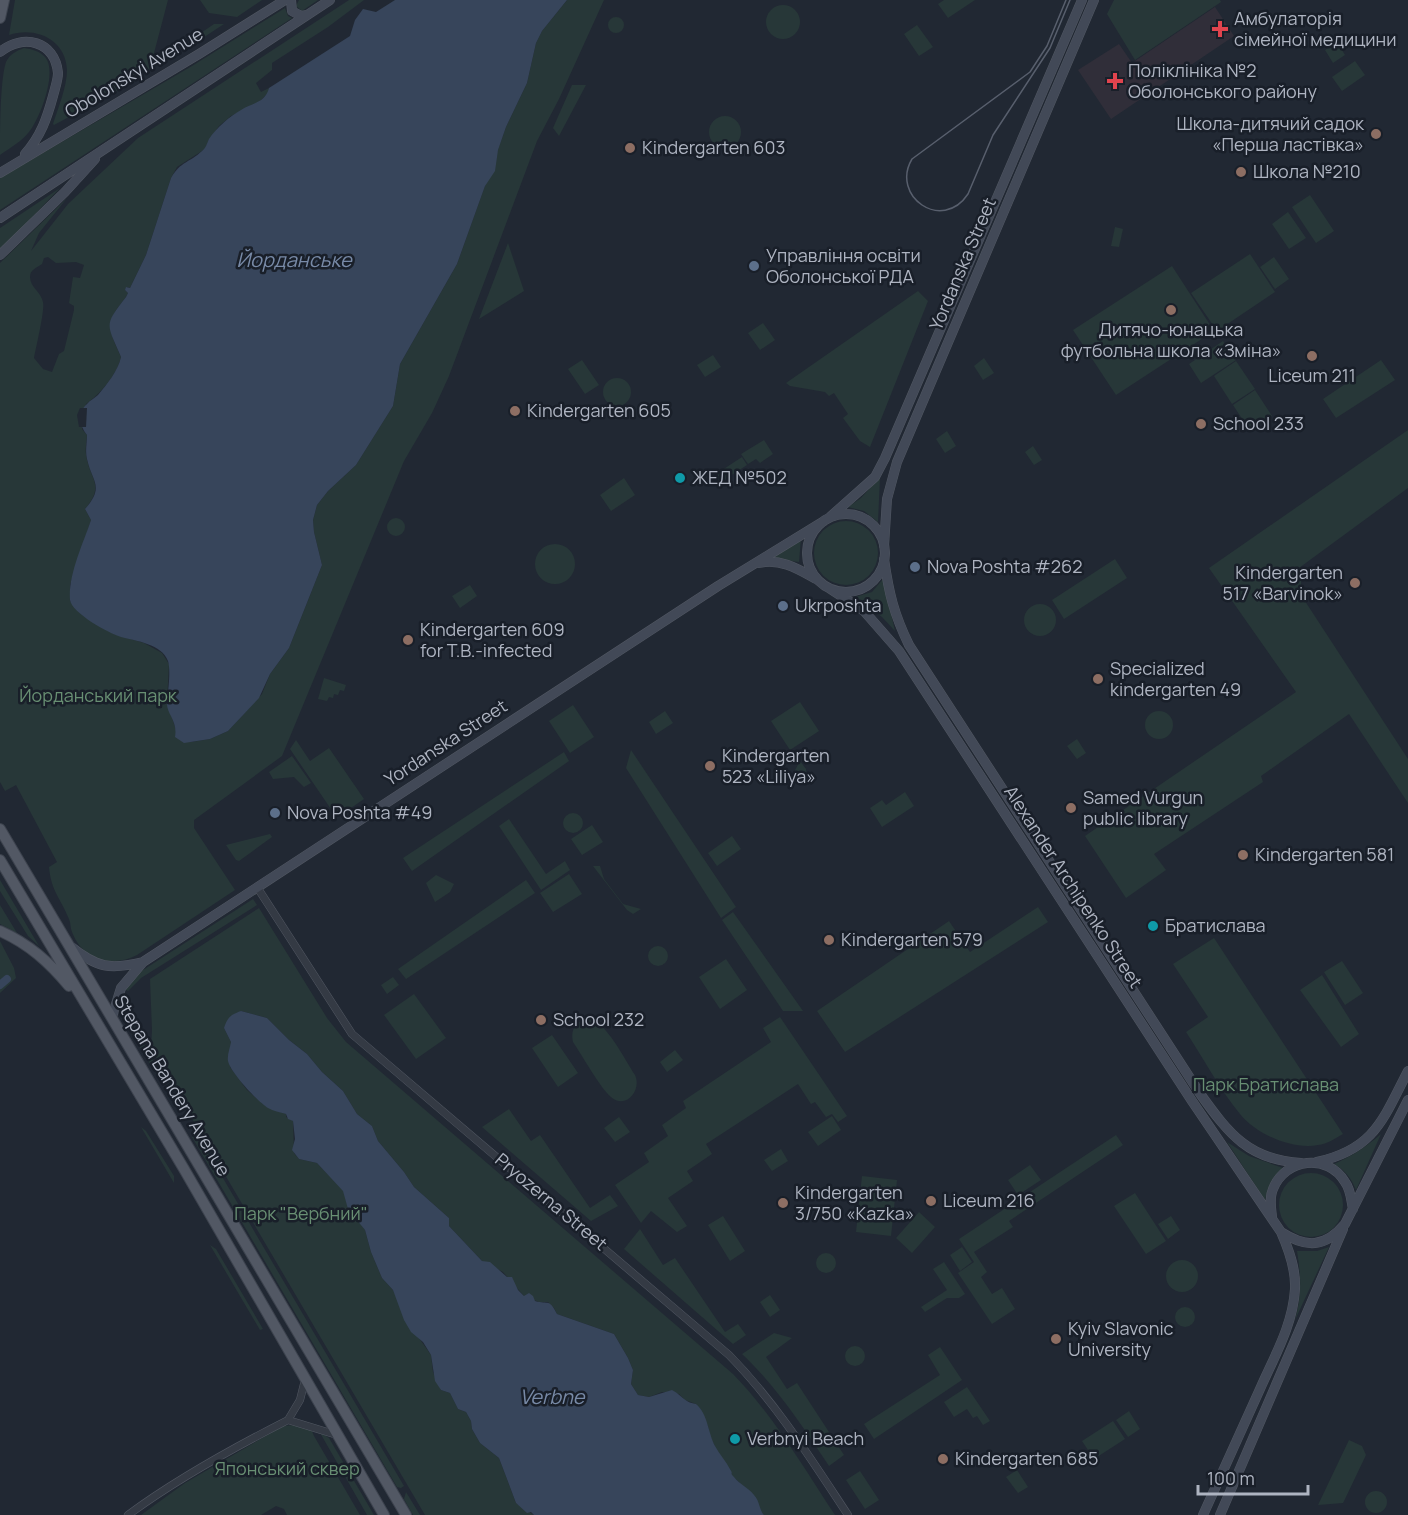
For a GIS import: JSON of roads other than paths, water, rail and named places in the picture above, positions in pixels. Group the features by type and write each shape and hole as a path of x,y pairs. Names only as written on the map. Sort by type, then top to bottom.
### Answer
{"main road":[{"path":"0,18 4,0"},
{"name":"Obolonskyi Avenue","path":"0,173 285,0"},
{"path":"291,0 292,11 301,16 307,15"},
{"path":"0,218 330,0"},
{"name":"Yordanska Street","path":"257,887 751,565 827,519 875,477 1082,0"},
{"name":"Yordanska Street","path":"884,546 887,499 897,462 1094,0"},
{"path":"0,52 21,41 35,41 48,48 56,61 58,75 46,123 38,139 17,163"},
{"path":"0,255 65,192 108,146"},
{"path":"751,565 767,561 785,564 829,588 847,592 864,588 878,576 884,560 884,546 878,531 867,520 845,514 827,519 811,536 807,549 808,563 818,580"},
{"name":"Alexander Archipenko Street","path":"884,560 890,599 909,645 1201,1095 1224,1126 1251,1150 1280,1162 1301,1163"},
{"name":"Alexander Archipenko Street","path":"829,588 864,611 899,651 1180,1082 1273,1220"},
{"name":"Stepana Bandery Avenue","path":"0,829 406,1515"},
{"name":"Stepana Bandery Avenue","path":"0,860 384,1515"},
{"path":"112,1017 119,991 142,962 257,887"},
{"path":"0,931 24,942 42,956 64,980 104,1035"},
{"path":"69,945 101,966 126,966 142,962"},
{"path":"1203,1515 1281,1343 1292,1311 1295,1289 1294,1269 1281,1232 1273,1220 1270,1203 1272,1191 1278,1179 1287,1170 1301,1163 1314,1162 1347,1152 1373,1134 1382,1122 1408,1071"},
{"path":"1220,1515 1345,1224 1408,1100"},
{"path":"1314,1162 1327,1165 1338,1172 1346,1182 1351,1194 1353,1209"},
{"path":"1281,1232 1303,1243 1315,1243 1327,1241 1345,1224"}],"street":[{"name":"Pryozerna Street","path":"257,887 352,1034 729,1355 775,1407 848,1515"},
{"path":"128,1515 157,1494 207,1464 288,1420 300,1400 306,1380"},
{"path":"288,1420 337,1435"}],"water":[{"name":"Йорданське","path":"395,0 567,0 542,31 536,43 527,83 506,127 498,150 495,171 485,186 457,264 400,364 393,406 356,465 328,491 317,505 313,520 314,532 322,565 289,648 270,674 259,698 228,731 210,739 184,743 175,737 175,726 167,706 169,670 165,655 148,644 121,637 100,627 77,611 70,600 71,580 91,520 85,509 96,489 87,459 87,435 82,427 80,415 108,382 120,362 121,357 110,331 111,320 128,293 125,290 126,287 130,288 146,255 175,172 203,150 219,126 228,119 261,100 269,88 350,36 355,20 363,9 376,12"},
{"name":"Verbne","path":"241,1011 267,1018 343,1091 357,1114 372,1126 378,1141 414,1187 449,1218 449,1226 482,1261 490,1262 507,1277 512,1277 518,1290 524,1296 529,1293 535,1301 550,1304 557,1314 614,1334 633,1370 631,1384 638,1395 649,1397 672,1390 688,1402 696,1404 703,1413 715,1446 732,1474 756,1497 764,1515 534,1515 531,1512 527,1513 516,1503 499,1458 480,1443 466,1412 458,1409 450,1393 441,1390 435,1381 431,1355 404,1320 393,1290 382,1278 365,1230 348,1209 343,1191 317,1163 299,1159 292,1150 295,1139 293,1121 288,1119 286,1114 263,1105 230,1066 228,1056 231,1042 224,1028 230,1017"}],"waterway":[{"path":"0,985 7,979"}],"tram line":[{"path":"1066,0 1047,46 1030,72 912,159 907,173 908,186 913,197 922,205 933,210 945,210 957,205 968,194 993,135 1050,48 1070,0"}],"place":[{"name":"Амбулаторія сімейної медицини","path":"1220,29"},
{"name":"Поліклініка №2 Оболонського району","path":"1115,81"},
{"name":"Школа-дитячий садок «Перша ластівка»","path":"1376,134"},
{"name":"Kindergarten 603","path":"630,148"},
{"name":"Школа №210","path":"1241,172"},
{"name":"Управління освіти Оболонської РДА","path":"754,266"},
{"name":"Дитячо-юнацька футбольна школа «Зміна»","path":"1171,310"},
{"name":"Liceum 211","path":"1312,356"},
{"name":"Kindergarten 605","path":"515,411"},
{"name":"School 233","path":"1201,424"},
{"name":"ЖЕД №502","path":"680,478"},
{"name":"Nova Poshta #262","path":"915,567"},
{"name":"Kindergarten 517 «Barvinok»","path":"1355,583"},
{"name":"Ukrposhta","path":"783,606"},
{"name":"Kindergarten 609 for T.B.-infected","path":"408,640"},
{"name":"Specialized kindergarten 49","path":"1098,679"},
{"name":"Kindergarten 523 «Liliya»","path":"710,766"},
{"name":"Samed Vurgun public library","path":"1071,808"},
{"name":"Nova Poshta #49","path":"275,813"},
{"name":"Kindergarten 581","path":"1243,855"},
{"name":"Братислава","path":"1153,926"},
{"name":"Kindergarten 579","path":"829,940"},
{"name":"School 232","path":"541,1020"},
{"name":"Liceum 216","path":"931,1201"},
{"name":"Kindergarten 3/750 «Kazka»","path":"783,1203"},
{"name":"Kyiv Slavonic University","path":"1056,1339"},
{"name":"Verbnyi Beach","path":"735,1439"},
{"name":"Kindergarten 685","path":"943,1459"}],"park label":[{"name":"Йорданський парк","path":"98,696"},
{"name":"Парк Братислава","path":"1266,1085"},
{"name":"Парк \"Вербний\"","path":"301,1214"},
{"name":"Японський сквер","path":"287,1469"}]}
